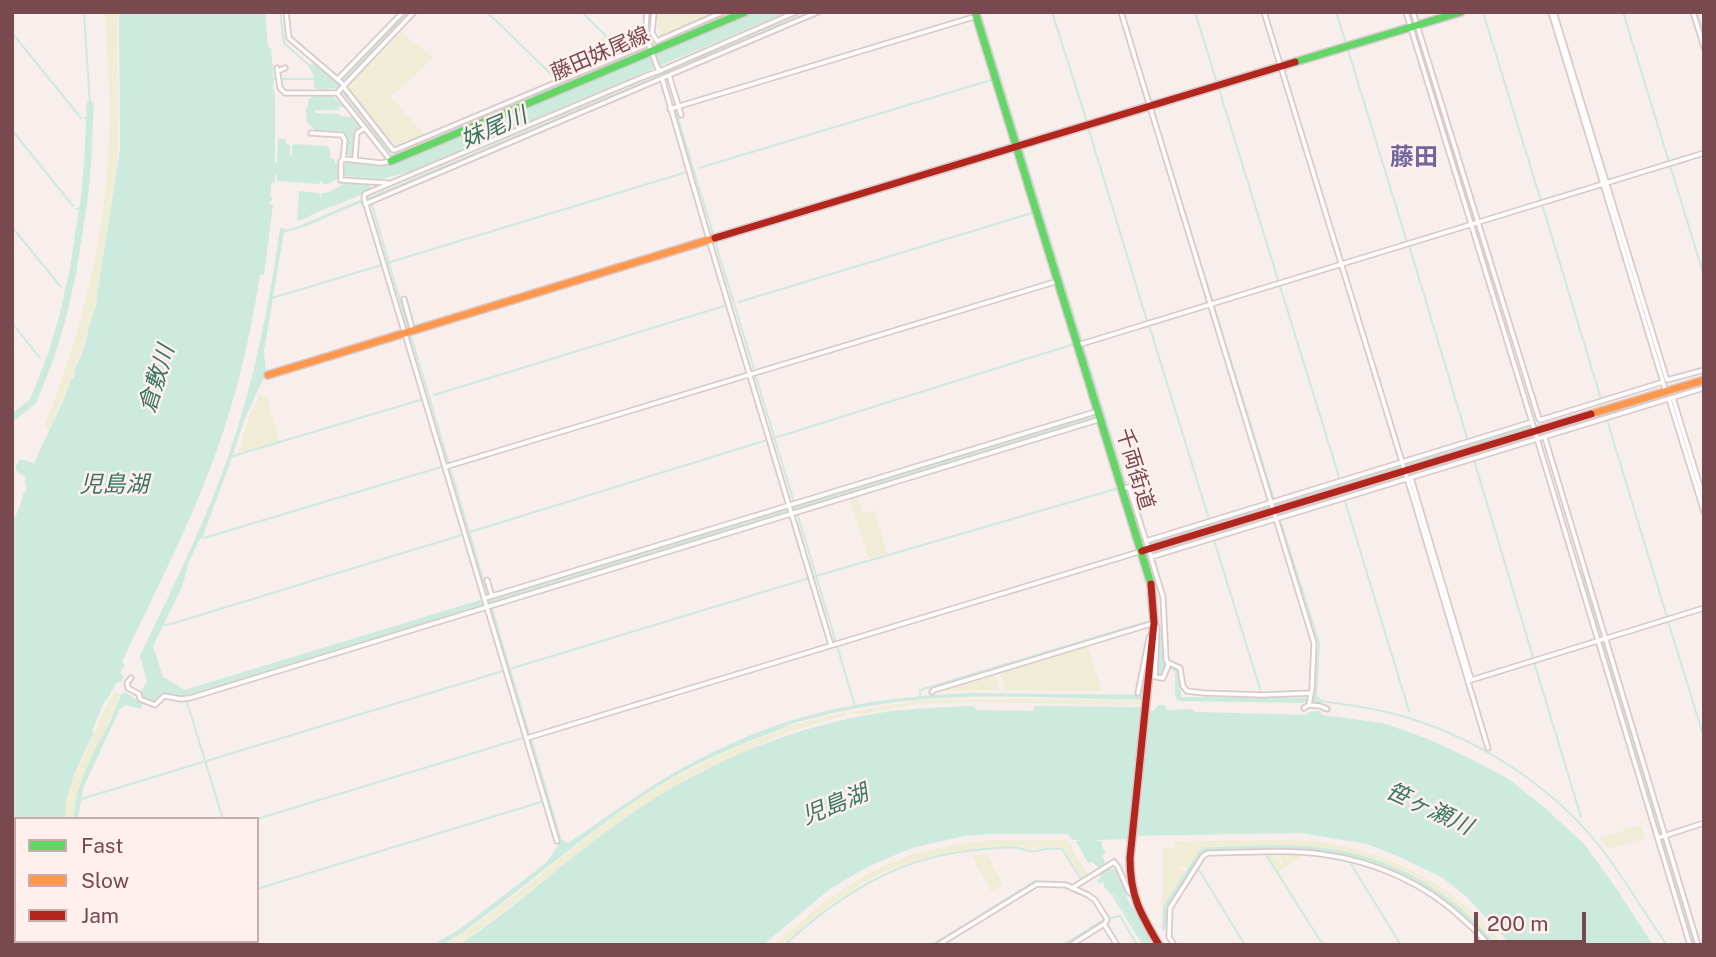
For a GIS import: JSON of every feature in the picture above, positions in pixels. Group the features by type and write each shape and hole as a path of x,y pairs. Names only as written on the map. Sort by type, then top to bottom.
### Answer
{"street":[{"path":"286,12 291,40 341,82 393,150 527,98 624,54 650,48"},
{"path":"337,93 341,82 403,12"},
{"path":"341,82 414,12"},
{"path":"647,12 652,33 657,41 723,12"},
{"path":"653,12 646,34 660,74 681,115"},
{"name":"藤田妹尾線","path":"391,160 527,98 745,12"},
{"path":"367,202 796,12"},
{"path":"488,597 465,534 448,467 424,399 408,330 365,194 660,74 669,75 818,12"},
{"path":"1121,12 1213,304 1314,643 1309,700"},
{"path":"1264,12 1439,577 1488,748"},
{"path":"1406,12 1414,27 1562,506 1661,836 1690,945"},
{"path":"1413,12 1414,27"},
{"path":"268,375 709,238 1461,12"},
{"path":"1553,12 1666,388 1704,499"},
{"path":"1693,12 1704,47"},
{"path":"676,107 976,14"},
{"name":"千両街道","path":"976,14 1020,146 1100,415 1148,553 1154,623 1129,874 1132,894 1159,945"},
{"path":"285,68 278,71 282,90 288,93 337,93 391,160 382,163 343,160"},
{"path":"669,75 709,238 833,644"},
{"path":"355,159 357,133 365,128"},
{"path":"312,132 342,135 345,140 340,168 341,180 390,183"},
{"path":"1081,344 1704,153"},
{"path":"448,467 1058,281"},
{"path":"404,299 408,330"},
{"path":"1146,541 1274,509 1537,430 1666,388 1704,370"},
{"path":"1537,430 1540,421 1704,380"},
{"path":"1666,388 1704,388"},
{"path":"528,737 833,644 1148,553 1274,509 1340,481 1405,470 1468,442 1537,430 1633,396"},
{"path":"488,597 792,504 1100,415"},
{"path":"131,678 127,687 147,703 155,705 164,695 186,699 792,513 1100,415"},
{"path":"1681,431 1704,512"},
{"path":"1126,488 1163,597 1168,666"},
{"path":"487,580 489,606 506,671 528,737 557,841"},
{"path":"1470,680 1704,608"},
{"path":"932,692 1154,623 1157,627 1155,677 1161,678 1168,666 1175,664 1180,668 1184,689 1190,692 1309,700 1327,709"},
{"path":"1139,693 1149,638 1153,634"},
{"path":"1661,836 1704,823"},
{"path":"1661,836 1698,945"},
{"path":"1174,945 1169,937 1171,904 1205,854 1303,852 1345,858 1405,879 1434,895 1452,909 1489,945"},
{"path":"1072,888 1114,862 1132,894"},
{"path":"938,945 1037,884 1066,885 1091,897 1107,918 1104,924 1071,945"},
{"path":"1104,924 1117,945"},
{"path":"1159,945 1169,937"},
{"path":"1476,945 1485,939"}],"shaded area":[{"path":"105,12 119,12 119,150 97,303 82,351 74,367 73,377 69,381 70,386 65,391 63,403 47,430 45,426 70,356 89,286 102,214 107,177 109,124"},
{"path":"655,12 716,13 662,39 657,25 653,26"},
{"path":"402,32 433,58 391,97 424,134 395,146 347,86"},
{"path":"603,36 620,54 558,80"},
{"path":"261,393 262,397 267,396 279,441 238,453 250,414"},
{"path":"857,495 863,514 874,510 887,553 868,558 849,498"},
{"path":"1087,646 1102,691 1006,690 1000,671"},
{"path":"994,673 1000,690 938,691 938,689"},
{"path":"114,691 121,694 79,787 73,817 65,817 71,783"},
{"path":"1045,699 1143,703 973,702 918,704 860,714 848,712 923,700"},
{"path":"846,712 846,715 788,732 697,773 669,789 629,815 470,937 457,945 443,945 508,901 611,819 653,791 717,757 787,726"},
{"path":"1641,825 1645,838 1608,849 1599,838"},
{"path":"989,840 1066,840 1089,876 1083,879 1063,848 1044,847 1039,850 1032,847 1029,850 1024,846 1002,847 935,855 905,864 863,883 832,904 782,945 774,945 829,898 871,872 913,854"},
{"path":"1298,840 1357,850 1411,870 1461,902 1503,945 1497,945 1456,905 1409,875 1356,855 1329,849 1263,845 1202,847 1187,868 1182,866 1180,869 1185,873 1162,909 1163,848 1174,848 1174,841"},
{"path":"987,854 1003,885 991,891 971,855"},
{"path":"1275,854 1281,864 1283,863 1277,854 1307,854 1279,872 1302,910 1267,855"}],"water":[{"name":"児島湖","path":"119,12 265,12 274,82 275,163 278,139 286,139 286,144 290,145 290,156 294,144 327,146 330,149 330,158 339,164 339,178 328,184 323,184 322,181 320,184 277,181 275,175 275,183 272,182 271,185 270,204 273,205 264,275 260,275 246,351 231,408 203,487 122,662 125,664 120,674 124,676 105,700 92,731 94,732 71,785 65,817 14,817 14,943 211,945 12,945 12,522 26,492 25,476 18,473 15,467 20,459 34,463 63,403 82,354 97,303 120,149"},
{"name":"妹尾川","path":"755,12 787,12 409,172 382,179 342,176 343,165 347,163 382,166 401,161"},
{"path":"315,64 340,84 327,89 314,88 313,73 309,68"},
{"path":"314,95 333,96 344,107 339,107 339,110 315,110 315,113 351,117 360,127 353,131 354,153 351,156 347,155 348,138 342,131 315,130 307,122 308,100"},
{"path":"345,183 370,184 370,190 297,220 299,191 319,193 321,198 322,193"},
{"path":"369,196 372,200 284,232 264,351 266,373 245,418 203,538 189,561 182,587 153,646 163,677 186,691 187,695 166,694 155,704 141,698 141,691 147,682 140,656 198,533 219,482 246,401 260,344 280,228 284,230 297,227"},
{"path":"1666,395 1666,398 1540,437 1539,434"},
{"path":"1163,619 1164,658 1167,665 1178,668 1182,697 1311,698 1315,694 1321,699 1320,704 1314,704 1311,700 1305,703 1178,701 1175,695 1175,671 1166,668 1162,677 1158,675"},
{"path":"125,692 143,704 141,709 125,705 120,709 83,788 78,817 74,817 75,803 85,771 121,694"},
{"path":"966,693 1152,695 1152,700 1013,697 920,699 875,705 787,725 709,759 665,782 612,817 460,934 442,945 432,945 460,929 547,862 560,842 564,840 567,843 628,801 716,750 789,721 846,706"},
{"name":"笹ヶ瀬川","path":"1158,705 1165,705 1167,710 1191,709 1195,712 1307,715 1308,712 1320,711 1322,715 1383,723 1428,739 1469,758 1507,778 1544,807 1585,845 1653,945 1511,945 1467,897 1443,878 1367,844 1300,833 1129,836 1128,839 1096,840 1102,841 1106,852 1102,856 1106,868 1116,869 1129,902 1155,945 1145,945 1113,892 1096,880 1100,879 1101,871 1093,862 1088,863 1076,841 1081,840 1073,840 1067,834 992,834 964,836 912,848 871,865 831,888 763,945 459,945 607,831 658,796 721,762 788,735 858,717 913,709 973,706 977,710 1033,711 1034,706 1141,707 1153,711"}],"waterway":[{"path":"84,12 90,105"},
{"path":"280,12 284,43 310,66"},
{"path":"334,84 408,12"},
{"path":"487,12 557,80"},
{"path":"582,12 623,53"},
{"path":"651,12 650,34 655,43"},
{"path":"342,91 387,149 395,153 731,12"},
{"path":"372,197 809,12"},
{"path":"980,12 1145,546"},
{"path":"1052,12 1087,122"},
{"path":"1123,12 1274,500"},
{"path":"1195,12 1217,83"},
{"path":"1336,12 1346,43"},
{"path":"1410,12 1496,293"},
{"path":"1483,12 1541,201"},
{"path":"1623,12 1704,276"},
{"path":"1697,12 1704,33"},
{"path":"675,105 972,15"},
{"path":"12,33 81,118"},
{"path":"1348,50 1407,242"},
{"path":"667,78 675,103"},
{"path":"274,79 314,79"},
{"path":"699,168 991,80"},
{"path":"1219,89 1340,480"},
{"path":"12,418 33,401 63,316 85,193 90,105"},
{"path":"675,109 714,237"},
{"path":"84,118 89,118"},
{"path":"1088,127 1147,321"},
{"path":"12,130 73,206"},
{"path":"387,263 687,172"},
{"path":"371,202 408,328"},
{"path":"1542,204 1601,399"},
{"path":"76,209 82,209"},
{"path":"739,302 1032,213"},
{"path":"12,227 61,287"},
{"path":"715,242 754,369"},
{"path":"1409,245 1468,441"},
{"path":"272,298 382,265"},
{"path":"1343,265 1404,460"},
{"path":"759,369 1054,280"},
{"path":"65,290 69,291"},
{"path":"434,395 724,306"},
{"path":"267,372 439,319"},
{"path":"12,323 40,358"},
{"path":"1149,325 1209,519"},
{"path":"1650,329 1666,384"},
{"path":"410,333 529,734"},
{"path":"771,439 1074,344"},
{"path":"45,360 49,362"},
{"path":"447,465 756,370"},
{"path":"755,374 796,509"},
{"path":"233,456 430,397"},
{"path":"1671,401 1702,501"},
{"path":"180,693 1096,416"},
{"path":"1607,420 1667,617"},
{"path":"1149,543 1532,426"},
{"path":"1148,555 1538,435"},
{"path":"470,532 767,440"},
{"path":"1474,460 1533,657"},
{"path":"204,538 441,467"},
{"path":"81,799 816,576 1119,488"},
{"path":"1345,501 1409,711"},
{"path":"798,516 855,706"},
{"path":"1280,520 1319,643 1316,696"},
{"path":"162,625 465,534"},
{"path":"1214,540 1261,692"},
{"path":"259,818 1136,551"},
{"path":"1148,555 1161,598 1162,622"},
{"path":"1582,573 1694,945"},
{"path":"920,697 920,690 1150,621"},
{"path":"1668,621 1704,738"},
{"path":"1534,662 1581,817"},
{"path":"1470,682 1489,745"},
{"path":"186,699 222,817"},
{"path":"1320,701 1409,718 1463,739 1514,769 1561,805 1582,826 1610,860 1667,945"},
{"path":"531,739 561,841"},
{"path":"259,888 544,801"},
{"path":"785,945 824,912 866,885 888,873 935,857 999,848 1020,848 1027,851 1062,849 1081,879"},
{"path":"1164,928 1165,907 1201,851 1304,848 1368,859 1415,879 1458,908 1494,945"},
{"path":"1266,855 1323,945"},
{"path":"1349,861 1401,945"},
{"path":"1199,870 1245,945"},
{"path":"932,945 1035,881 1061,883"},
{"path":"1111,892 1144,945"},
{"path":"1063,945 1105,919 1120,916 1137,945"},
{"path":"1169,941 1172,945"}],"traffic: fast":[{"path":"391,161 745,12"},
{"path":"975,12 1151,584"},
{"path":"1295,62 1461,12"}],"traffic: slow":[{"path":"268,375 715,238"},
{"path":"1591,414 1704,380"}],"traffic: jam":[{"path":"715,238 1295,62"},
{"path":"1142,551 1591,414"},
{"path":"1151,584 1154,623 1130,858 1137,904 1159,945"}],"district":[{"name":"藤田","path":"1414,158"}],"water label":[{"name":"倉敷川","path":"157,379"}]}
